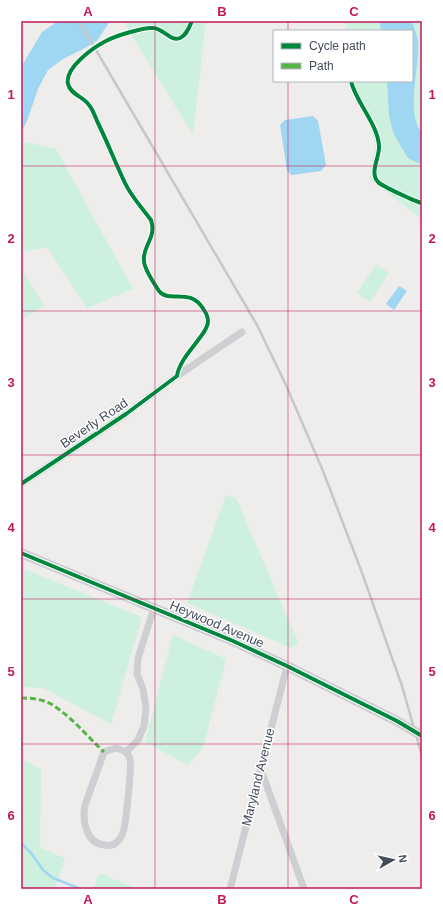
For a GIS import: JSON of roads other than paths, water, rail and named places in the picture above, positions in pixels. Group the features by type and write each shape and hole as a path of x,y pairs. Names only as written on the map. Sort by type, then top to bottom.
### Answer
{"street":[{"name":"Beverly Road","path":"21,484 126,414 177,376 242,332"},
{"name":"Heywood Avenue","path":"21,553 154,608 287,666 366,705 422,736"},
{"path":"126,752 138,740 144,726 146,708 143,689 137,674 138,658 154,608"},
{"name":"Maryland Avenue","path":"230,889 287,666"},
{"path":"116,748 126,752 129,755 131,763 124,831 118,842 108,846 103,845 93,841 86,829 83,813 104,752 116,748"},
{"path":"260,767 304,889"}],"water":[{"path":"58,21 110,21 97,41 63,59 48,70 38,89 27,121 21,133 21,67 42,32"},
{"path":"380,21 412,21 416,34 418,52 414,90 414,115 417,125 422,132 422,165 408,158 393,132 389,115 387,82 413,82 413,30 381,30"},
{"path":"313,116 318,121 326,165 321,171 292,175 287,171 280,125 285,120"},
{"path":"399,286 407,291 394,310 386,304"}],"waterway":[{"path":"21,843 32,854 43,870 53,878 81,889"}],"railway":[{"path":"79,21 257,325 285,383 323,471 361,570 402,686 422,756"}]}
